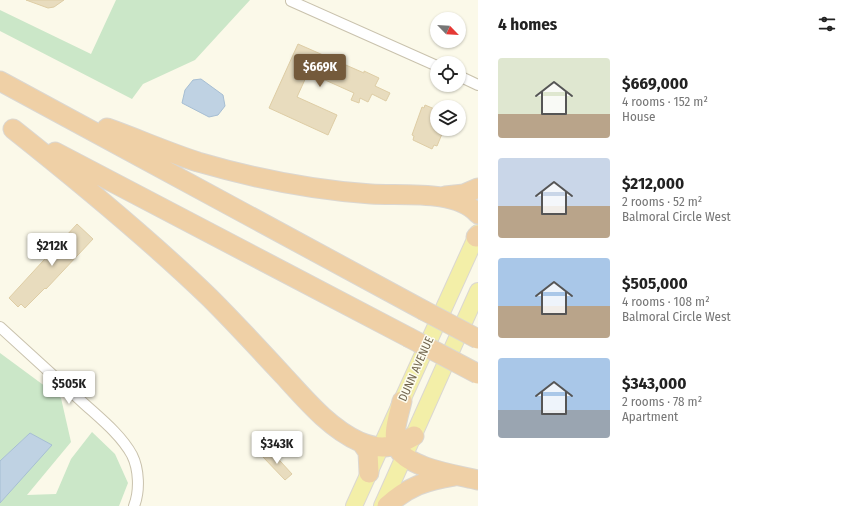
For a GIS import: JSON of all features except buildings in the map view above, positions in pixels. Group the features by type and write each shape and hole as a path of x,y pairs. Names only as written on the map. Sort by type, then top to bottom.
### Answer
{"highway":[{"path":"0,81 478,339"},
{"path":"35,100 198,162 244,173 336,190 370,194 438,197 464,194 478,188"},
{"path":"6,126 478,374"},
{"path":"6,126 82,184 210,298 318,412 331,423 361,442 394,450 414,462 427,467 478,480"},
{"path":"438,197 468,205 478,214"},
{"path":"394,450 396,430 402,401"},
{"path":"394,450 414,436"},
{"path":"361,442 368,452 369,473"},
{"path":"387,506 398,496 415,485 434,479 458,475"}],"main road":[{"name":"DUNN AVENUE","path":"402,401 477,235"},
{"path":"414,436 478,291"},
{"path":"354,506 369,473 394,450"},
{"path":"382,506 394,450"}],"street":[{"path":"291,1 430,63"},
{"path":"466,79 478,85"},
{"path":"0,326 107,425 126,446 132,456 137,471 138,487 134,506"}],"green space":[{"path":"116,0 250,0 195,60 143,84 132,99 0,31 0,10 91,54"},
{"path":"0,353 61,398 71,442 27,495 56,494 71,459 92,432 115,454 128,483 119,506 0,506 0,503 51,445 30,433 0,461"}],"water":[{"path":"201,79 223,95 225,106 218,115 209,117 182,103 185,90 193,80"},
{"path":"30,433 52,445 0,503 0,461"}]}
